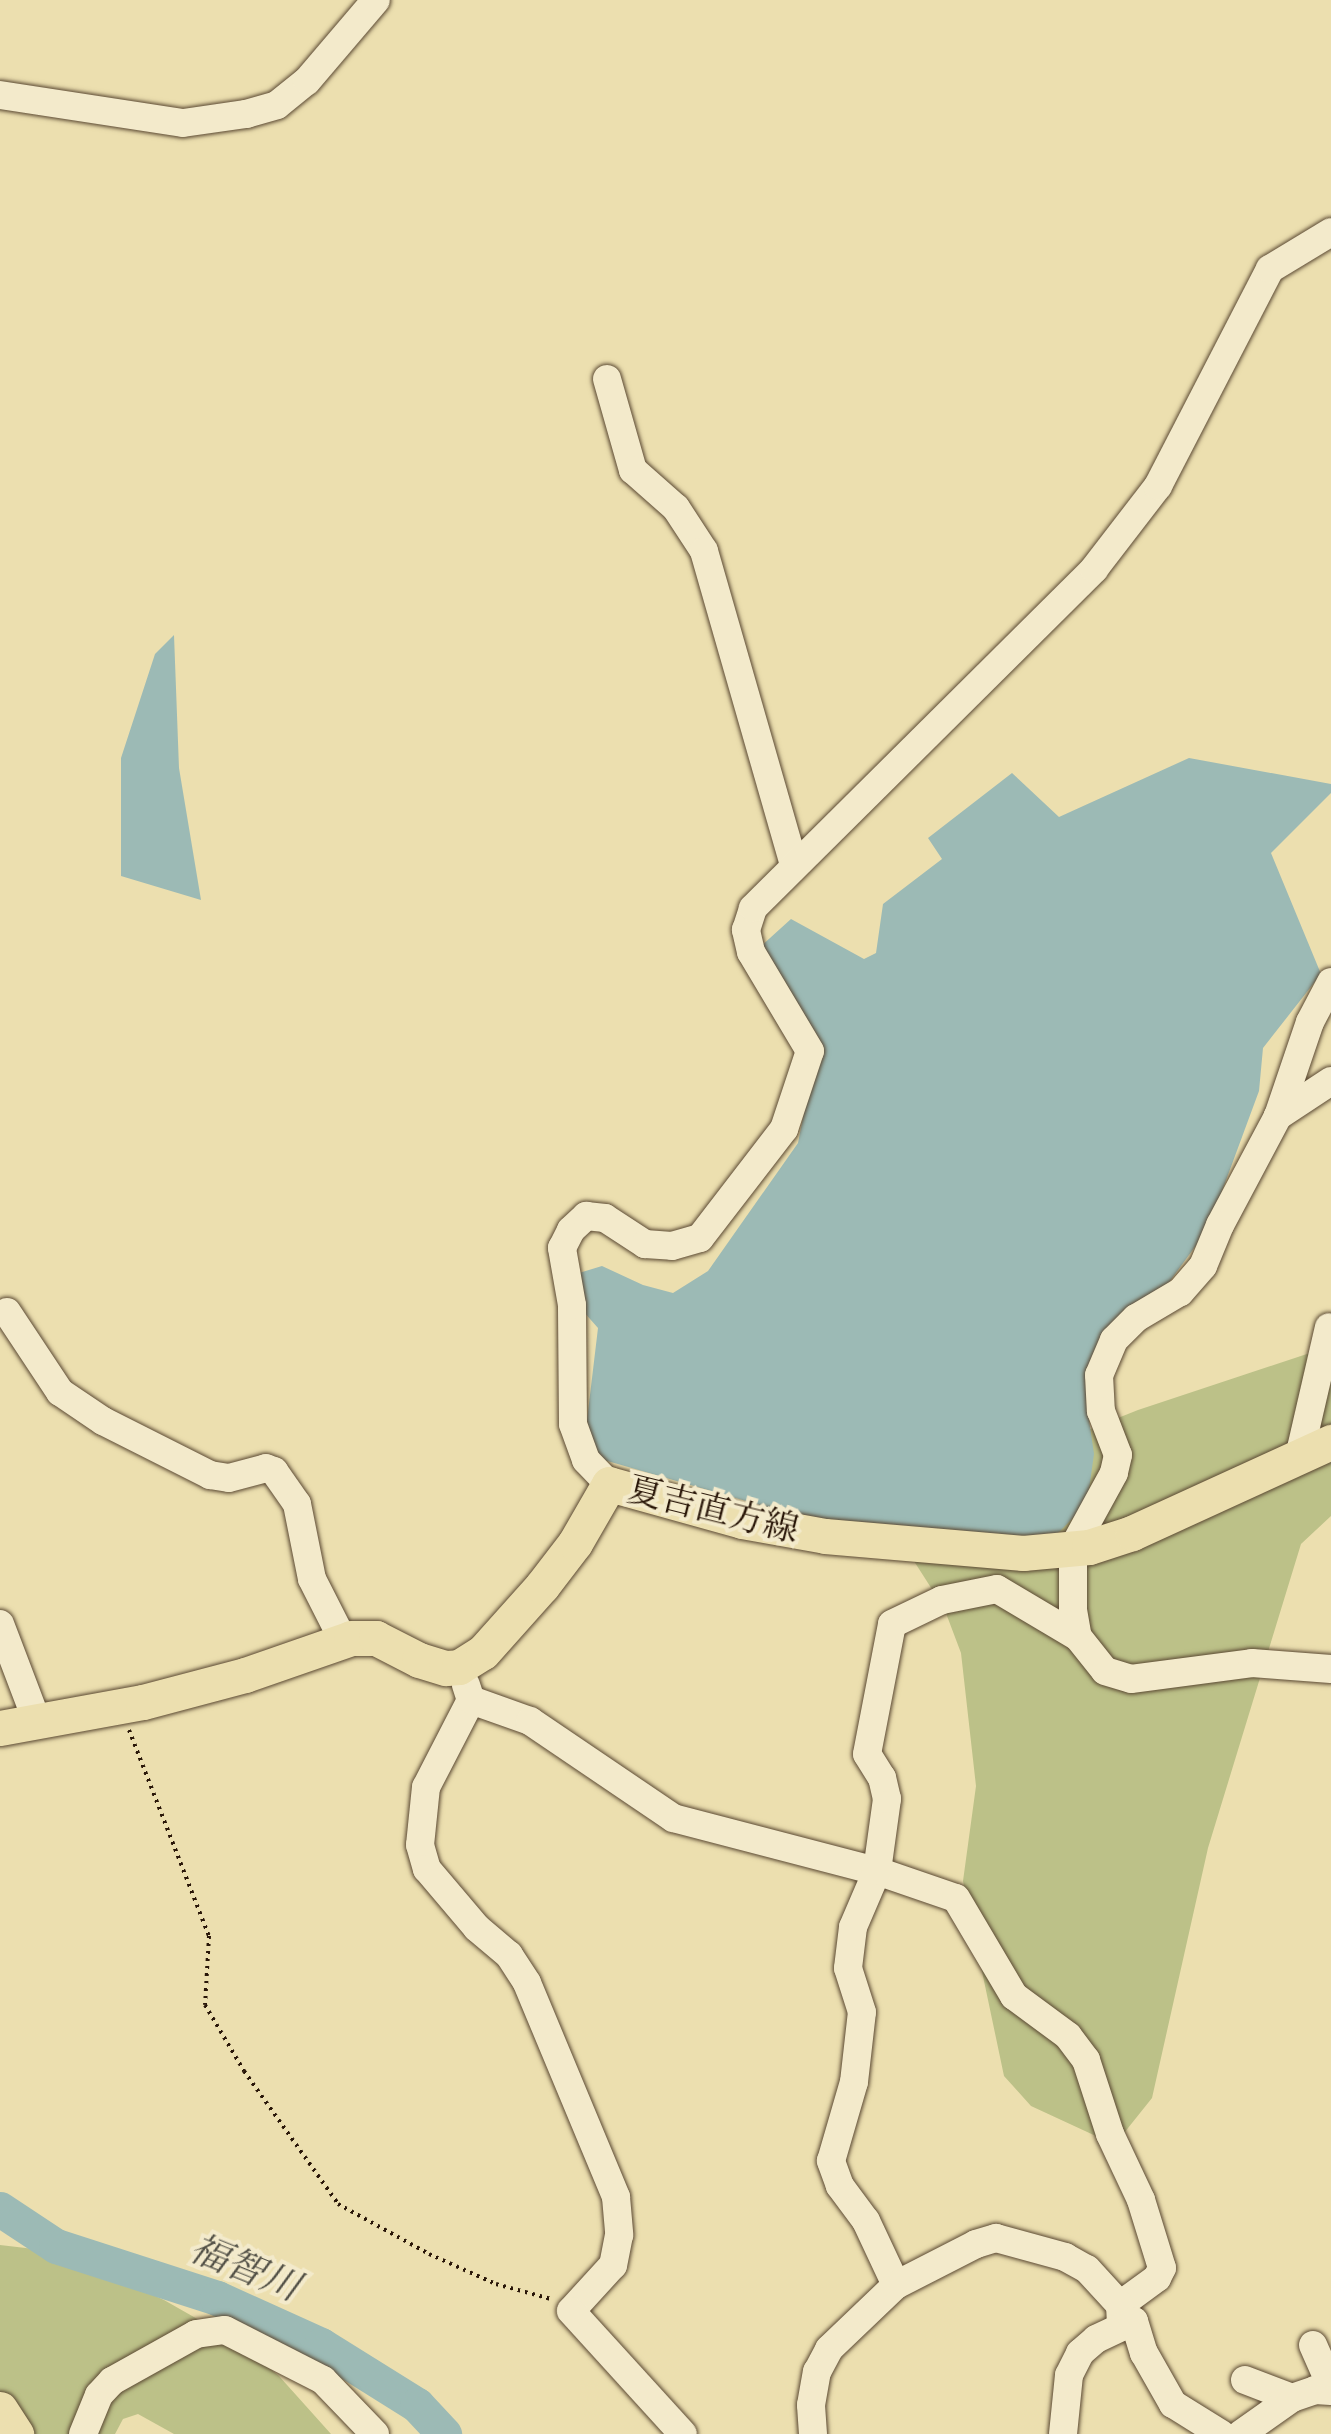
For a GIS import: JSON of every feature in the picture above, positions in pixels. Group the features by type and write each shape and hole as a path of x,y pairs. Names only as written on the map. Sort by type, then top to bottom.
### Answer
{"main road":[{"name":"夏吉直方線","path":"465,1684 483,1652 575,1543 609,1484 742,1521 824,1536 1023,1552 1073,1548 1132,1533 1315,1449"},
{"path":"0,1728 120,1707 245,1675 343,1640 376,1638 419,1660 446,1668 465,1684"},
{"path":"0,2409 16,2434"}],"street":[{"path":"0,95 183,123 246,114 277,105 308,81 376,0"},
{"path":"609,1484 586,1460 573,1424 572,1306 562,1248 571,1230 586,1216 605,1218 645,1244 672,1246 700,1238 784,1130 810,1051 750,952 746,930 753,908 1094,569 1158,486 1270,270 1331,232"},
{"path":"608,378 632,470 676,508 704,552 794,864"},
{"path":"1078,1637 1072,1610 1073,1548 1114,1473 1118,1455 1101,1411 1099,1375 1114,1340 1136,1318 1180,1292 1204,1266 1220,1225 1278,1116 1310,1022 1331,982"},
{"path":"1278,1116 1331,1080"},
{"path":"2,1310 60,1392 103,1421 210,1475 229,1478 266,1468 274,1471 297,1504 312,1579 343,1640"},
{"path":"1315,1449 1329,1327"},
{"path":"896,2285 866,2221 840,2186 832,2161 854,2082 862,2012 848,1968 853,1926 877,1871 887,1799 882,1778 867,1754 892,1624 942,1600 998,1589 1078,1637 1105,1671 1130,1679 1252,1664 1331,1669"},
{"path":"0,1624 38,1724"},
{"path":"683,2434 571,2311 613,2265 619,2234 616,2197 527,1982 509,1956 478,1928 427,1869 420,1845 426,1786 465,1684 530,1721 673,1818 877,1871 956,1898 1014,1996 1068,2036 1086,2060 1110,2134 1141,2200 1162,2268 1157,2278 1080,2353 1069,2376 1063,2434"},
{"path":"813,2434 811,2405 817,2372 828,2349 896,2285 996,2238 1065,2257 1087,2269 1120,2316 1134,2321 1144,2353 1174,2404 1222,2434"},
{"path":"83,2434 99,2394 112,2381 196,2334 226,2330 322,2380 375,2434"},
{"path":"1241,2434 1292,2398 1331,2388 1313,2345"},
{"path":"1245,2380 1292,2398"}],"path":[{"path":"120,1707 209,1936 205,2005 244,2072 338,2204 429,2254 496,2284 542,2294 571,2311"}],"green space":[{"path":"1331,1346 1331,1516 1301,1544 1208,1848 1152,2098 1120,2138 1098,2137 1031,2106 1004,2076 963,1881 976,1786 961,1653 944,1608 903,1544 995,1467 1138,1410"},
{"path":"0,2245 34,2249 96,2269 164,2300 236,2341 279,2376 331,2434 174,2434 138,2414 123,2419 115,2434 0,2434"}],"water":[{"path":"174,635 179,768 201,900 121,876 121,758 155,654"},
{"path":"1189,758 1331,784 1331,793 1271,853 1321,974 1263,1048 1259,1091 1208,1229 1162,1292 1102,1339 1086,1399 1094,1454 1087,1504 1046,1545 818,1522 597,1458 587,1420 598,1328 575,1302 579,1273 602,1266 643,1285 673,1293 708,1271 798,1143 816,1050 758,949 791,919 864,959 876,953 883,904 942,859 928,838 1012,773 1059,817"}],"waterway":[{"name":"福智川","path":"0,2209 56,2246 217,2298 321,2345 417,2405 444,2434"}]}
